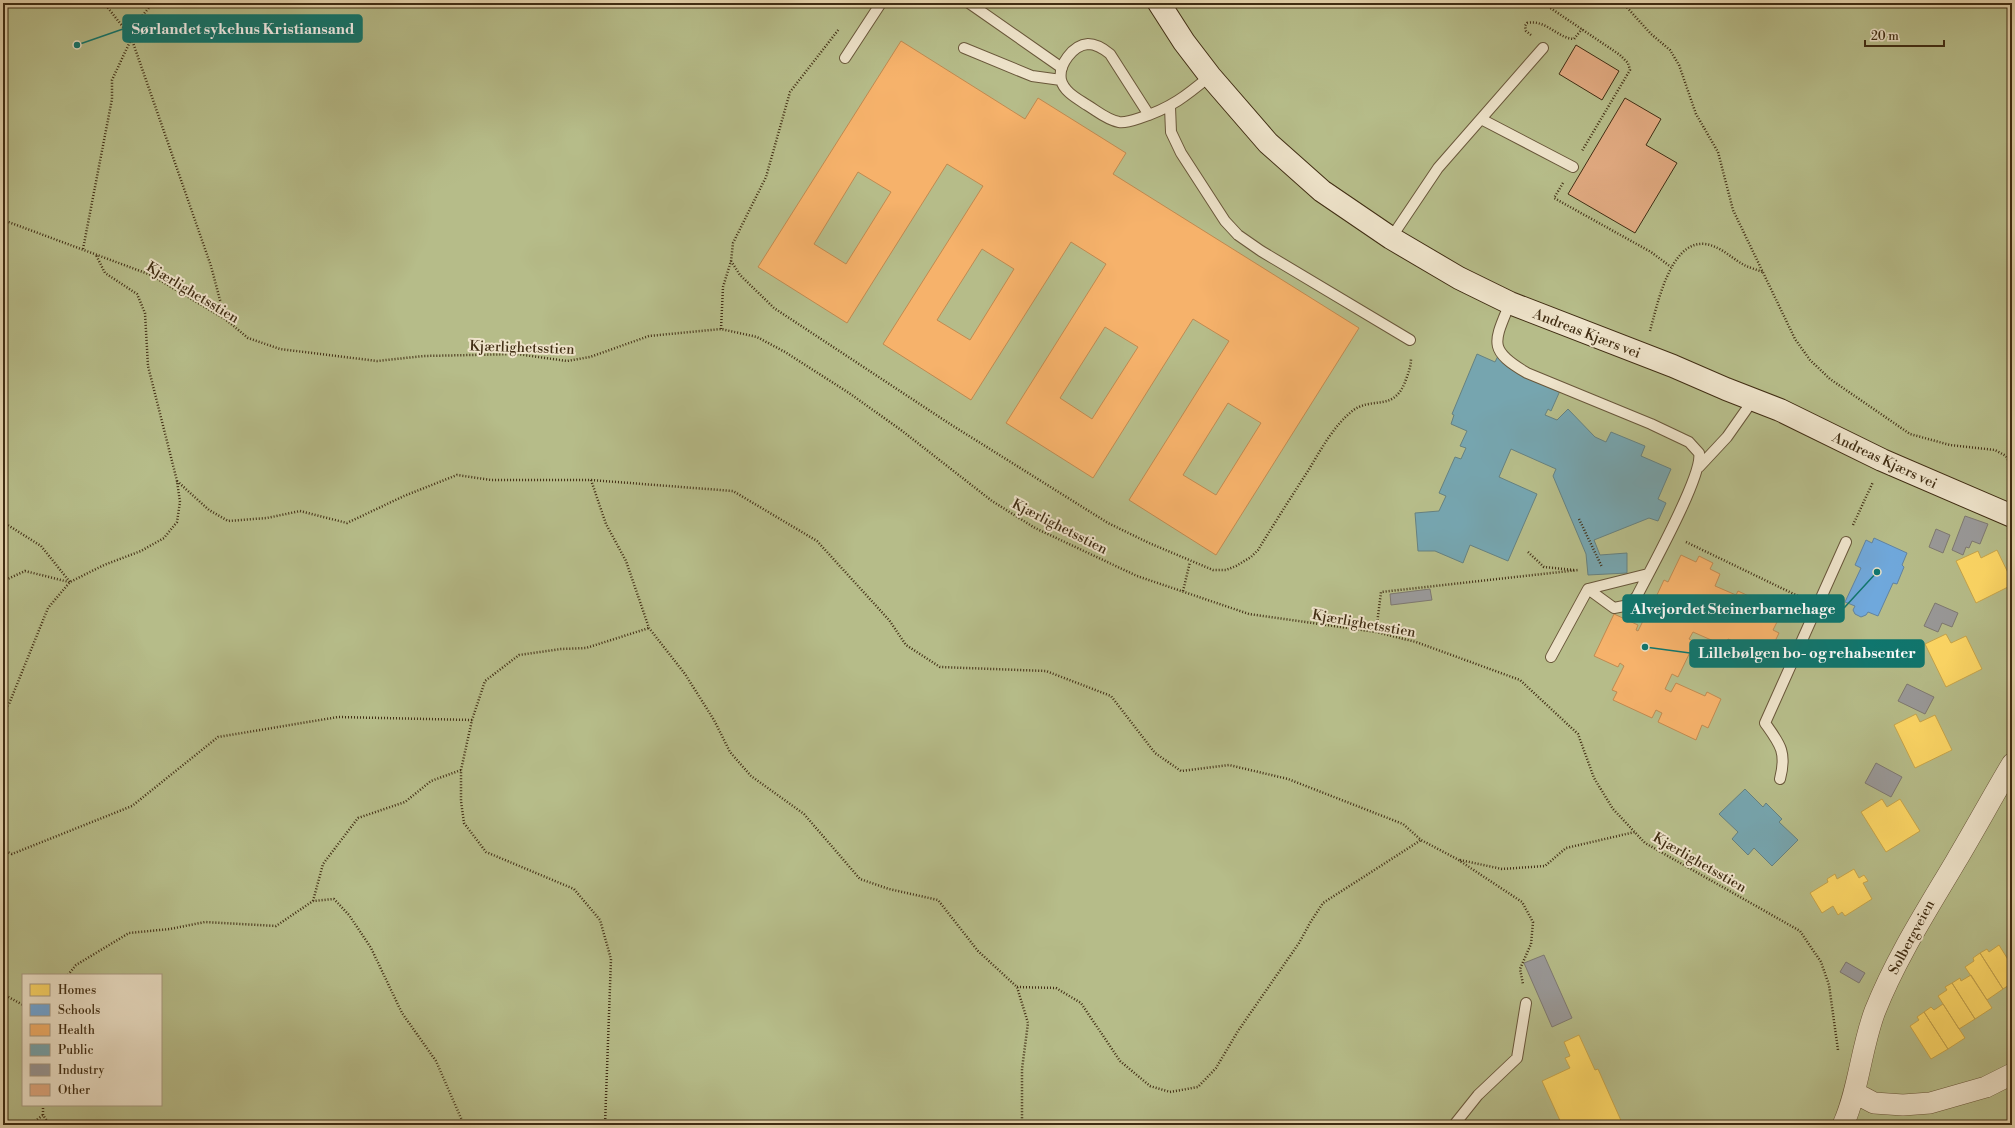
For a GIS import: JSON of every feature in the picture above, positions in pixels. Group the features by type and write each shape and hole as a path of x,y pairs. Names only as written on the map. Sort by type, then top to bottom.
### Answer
{"street":[{"name":"Andreas Kjærs vei","path":"1159,3 1184,42 1246,120 1293,167 1322,191 1390,238 1459,278 1510,304 1643,354 1780,410 1882,460 2012,516"},
{"name":"Solbergveien","path":"1843,1125 1855,1093 1862,1055 1875,1012 1892,973 1930,901 2012,764"},
{"path":"1855,1093 1874,1103 1903,1105 1930,1104 1986,1087 2012,1074"}],"lane":[{"path":"845,58 881,3"},
{"path":"969,3 1062,68"},
{"path":"1149,115 1114,58 1102,48 1087,44 1077,48 1068,56 1062,68 1061,80 1066,89 1075,97 1109,119 1120,122 1149,115 1170,107 1210,76"},
{"path":"964,48 1032,76 1061,80"},
{"path":"1390,238 1438,168 1543,48"},
{"path":"1170,107 1172,132 1182,153 1222,217 1238,234 1261,251 1410,340"},
{"path":"1481,119 1573,167"},
{"path":"1510,304 1496,339 1499,351 1509,363 1527,374 1651,424 1689,442 1699,453 1698,467"},
{"path":"1588,589 1614,608 1629,605 1636,596 1648,574 1698,467 1727,437 1754,400"},
{"path":"1780,779 1784,763 1779,743 1765,723 1846,542"},
{"path":"1551,657 1588,589 1648,574"},
{"path":"1454,1125 1478,1095 1516,1058 1526,1002"}],"path":[{"path":"104,3 131,37 211,266 225,319"},
{"path":"83,249 112,99 112,80 131,37 138,28 142,16 153,3"},
{"path":"1543,3 1620,55 1628,63 1630,70 1554,198 1651,252 1671,267"},
{"path":"1623,3 1651,34 1670,50 1678,65 1696,114 1718,152 1733,210 1795,339 1810,360 1830,379 1910,434 1950,445 1996,450 2006,456 2012,466"},
{"path":"721,329 724,286 731,261 733,243 766,177 790,92 840,28"},
{"name":"Kjærlighetsstien","path":"3,220 151,275 225,319 248,338 280,349 377,361 424,356 517,354 567,361 590,357 649,336 721,329 757,337 849,393 901,430 992,501 1035,528 1137,576 1249,614 1376,632 1416,642 1520,680 1578,734 1594,778 1613,808 1645,842 1800,931 1822,962 1829,985 1838,1057"},
{"path":"1643,354 1671,267 1681,254 1691,246 1704,244 1718,249 1745,266 1764,272"},
{"path":"3,710 9,704 48,608 70,582 104,565 141,551 164,538 176,522 180,502 177,481 148,366 145,313 137,294 105,272 96,255"},
{"path":"731,261 740,275 774,308 813,335 880,376 950,424 1108,523 1190,562 1213,570 1226,570 1246,560 1258,550 1327,440 1351,412 1364,404 1385,403 1395,398 1403,387 1410,370 1410,340"},
{"path":"1846,542 1882,460"},
{"path":"177,481 209,510 228,521 267,518 300,511 347,523 404,496 456,475 491,480 591,480 733,490 817,541 889,620 906,645 940,667 1046,671 1111,696 1155,753 1182,771 1229,765 1288,779 1403,824 1421,840 1457,859 1522,902 1533,922 1531,944 1520,969 1526,1002"},
{"path":"591,480 606,524 626,561 649,628 685,674 710,713 730,752 751,776 804,814 860,879 889,889 938,900 978,951 1017,987 1028,1023 1022,1069 1022,1125"},
{"path":"1579,519 1609,583"},
{"path":"3,522 41,546 70,582"},
{"path":"1668,533 1817,606"},
{"path":"1528,552 1544,567 1578,570"},
{"path":"1183,591 1190,562"},
{"path":"1578,570 1588,589"},
{"path":"1376,632 1381,592 1578,570"},
{"path":"3,581 25,571 70,582"},
{"path":"605,1125 610,959 600,920 574,889 486,852 464,823 461,801 461,770 472,720 485,681 519,655 560,649 586,648 649,628"},
{"path":"3,850 12,854 132,806 218,737 338,717 472,720"},
{"path":"313,901 323,864 358,818 405,802 431,781 461,770"},
{"path":"1457,859 1502,869 1545,866 1566,848 1635,832"},
{"path":"1017,987 1056,988 1081,1003 1120,1061 1150,1086 1170,1092 1198,1087 1216,1068 1238,1031 1299,943 1323,903 1421,840"},
{"path":"69,974 76,965 129,933 170,929 205,922 276,926 313,901 334,899 349,915 371,948 402,1012 436,1061 464,1125"},
{"path":"3,994 22,1004"},
{"path":"43,1106 43,1115 50,1125"},
{"path":"30,1125 43,1115"}],"green space":[{"path":"3,3 2012,3 2012,1125 3,1125"}],"building: Homes":[{"path":"1997,550 2012,581 2012,585 1976,603 1956,561 1978,551 1981,558"},
{"path":"1946,634 1951,643 1966,636 1982,669 1946,687 1925,644"},
{"path":"1916,714 1920,722 1935,715 1952,750 1915,768 1894,725"},
{"path":"1882,799 1887,807 1900,799 1920,831 1886,852 1861,812"},
{"path":"1854,869 1859,878 1864,875 1868,881 1863,883 1872,899 1845,916 1842,912 1838,915 1833,906 1822,913 1810,893 1828,882 1827,879 1835,874 1837,879"},
{"path":"1999,945 2012,966 2012,983 2003,989 1980,953 1987,949 1989,952"},
{"path":"1980,953 2003,989 1987,1000 1965,967 1974,961 1973,958"},
{"path":"1971,975 1992,1008 1975,1019 1952,983 1960,978 1961,981"},
{"path":"1952,983 1975,1019 1959,1029 1938,996 1947,990 1945,987"},
{"path":"1943,1004 1965,1038 1948,1049 1924,1012 1931,1007 1934,1010"},
{"path":"1924,1012 1948,1049 1931,1059 1910,1026 1919,1020 1917,1017"},
{"path":"1579,1035 1595,1070 1598,1069 1623,1125 1562,1125 1542,1081 1570,1068 1565,1058 1570,1056 1564,1042"}],"building: Schools":[{"path":"1874,538 1907,553 1902,565 1904,567 1897,584 1893,583 1878,616 1868,612 1866,615 1861,617 1855,614 1853,610 1855,606 1845,602 1861,568 1855,565 1866,540 1872,543"}],"building: Health":[{"path":"901,41 1025,119 1038,98 1126,153 1113,174 1359,328 1216,555 1129,500 1229,341 1193,319 1093,478 1006,423 1106,264 1071,242 971,400 883,344 983,186 947,164 847,323 758,267","holes":["858,172 891,192 846,264 814,244","982,249 1014,269 970,340 937,320","1105,327 1138,347 1092,419 1060,398","1228,403 1261,423 1216,495 1183,475"]},
{"path":"1681,555 1696,562 1699,556 1713,563 1710,569 1720,574 1715,586 1736,595 1738,591 1755,599 1753,604 1780,616 1773,630 1779,633 1765,662 1735,648 1737,643 1728,639 1725,646 1693,632 1689,639 1695,642 1678,677 1672,674 1665,689 1671,692 1676,683 1705,696 1707,692 1721,699 1708,728 1702,725 1696,740 1658,722 1662,713 1656,710 1652,718 1613,700 1617,692 1612,690 1624,666 1620,663 1618,667 1594,656 1614,614 1638,625 1636,630 1638,631 1644,619 1650,621 1660,598 1656,597 1664,580 1668,582"}],"building: Public":[{"path":"1477,354 1495,362 1498,356 1563,384 1551,411 1548,409 1545,415 1557,420 1568,409 1595,437 1606,442 1611,432 1645,446 1641,456 1671,469 1658,499 1666,503 1658,521 1649,518 1594,540 1600,555 1627,553 1627,573 1588,575 1586,554 1553,476 1556,469 1511,449 1499,477 1537,494 1508,561 1470,545 1463,563 1435,551 1418,551 1415,513 1439,511 1446,496 1439,493 1455,457 1461,459 1466,448 1460,446 1467,431 1451,424 1454,415 1452,414"},
{"path":"1745,789 1763,807 1766,803 1782,819 1779,822 1798,840 1772,866 1754,848 1748,855 1732,839 1738,832 1719,814"}],"building: Industry":[{"path":"1965,516 1988,524 1980,544 1972,541 1969,548 1966,547 1963,555 1952,550"},
{"path":"1936,529 1950,535 1943,553 1929,547"},
{"path":"1430,589 1432,600 1391,605 1390,594"},
{"path":"1935,603 1958,613 1952,627 1942,623 1938,632 1924,626"},
{"path":"1907,684 1934,697 1925,714 1898,701"},
{"path":"1876,763 1902,777 1891,797 1865,783"},
{"path":"1544,955 1572,1018 1552,1027 1524,963"},
{"path":"1846,962 1865,973 1859,983 1840,972"}],"building: Other":[{"path":"1576,45 1619,71 1602,100 1559,74"},
{"path":"1625,98 1661,119 1646,145 1677,163 1635,233 1568,194"}],"place":[{"name":"Sørlandet sykehus Kristiansand","path":"77,45"},
{"name":"Alvejordet Steinerbarnehage","path":"1877,572"},
{"name":"Lillebølgen bo- og rehabsenter","path":"1645,647"}]}
